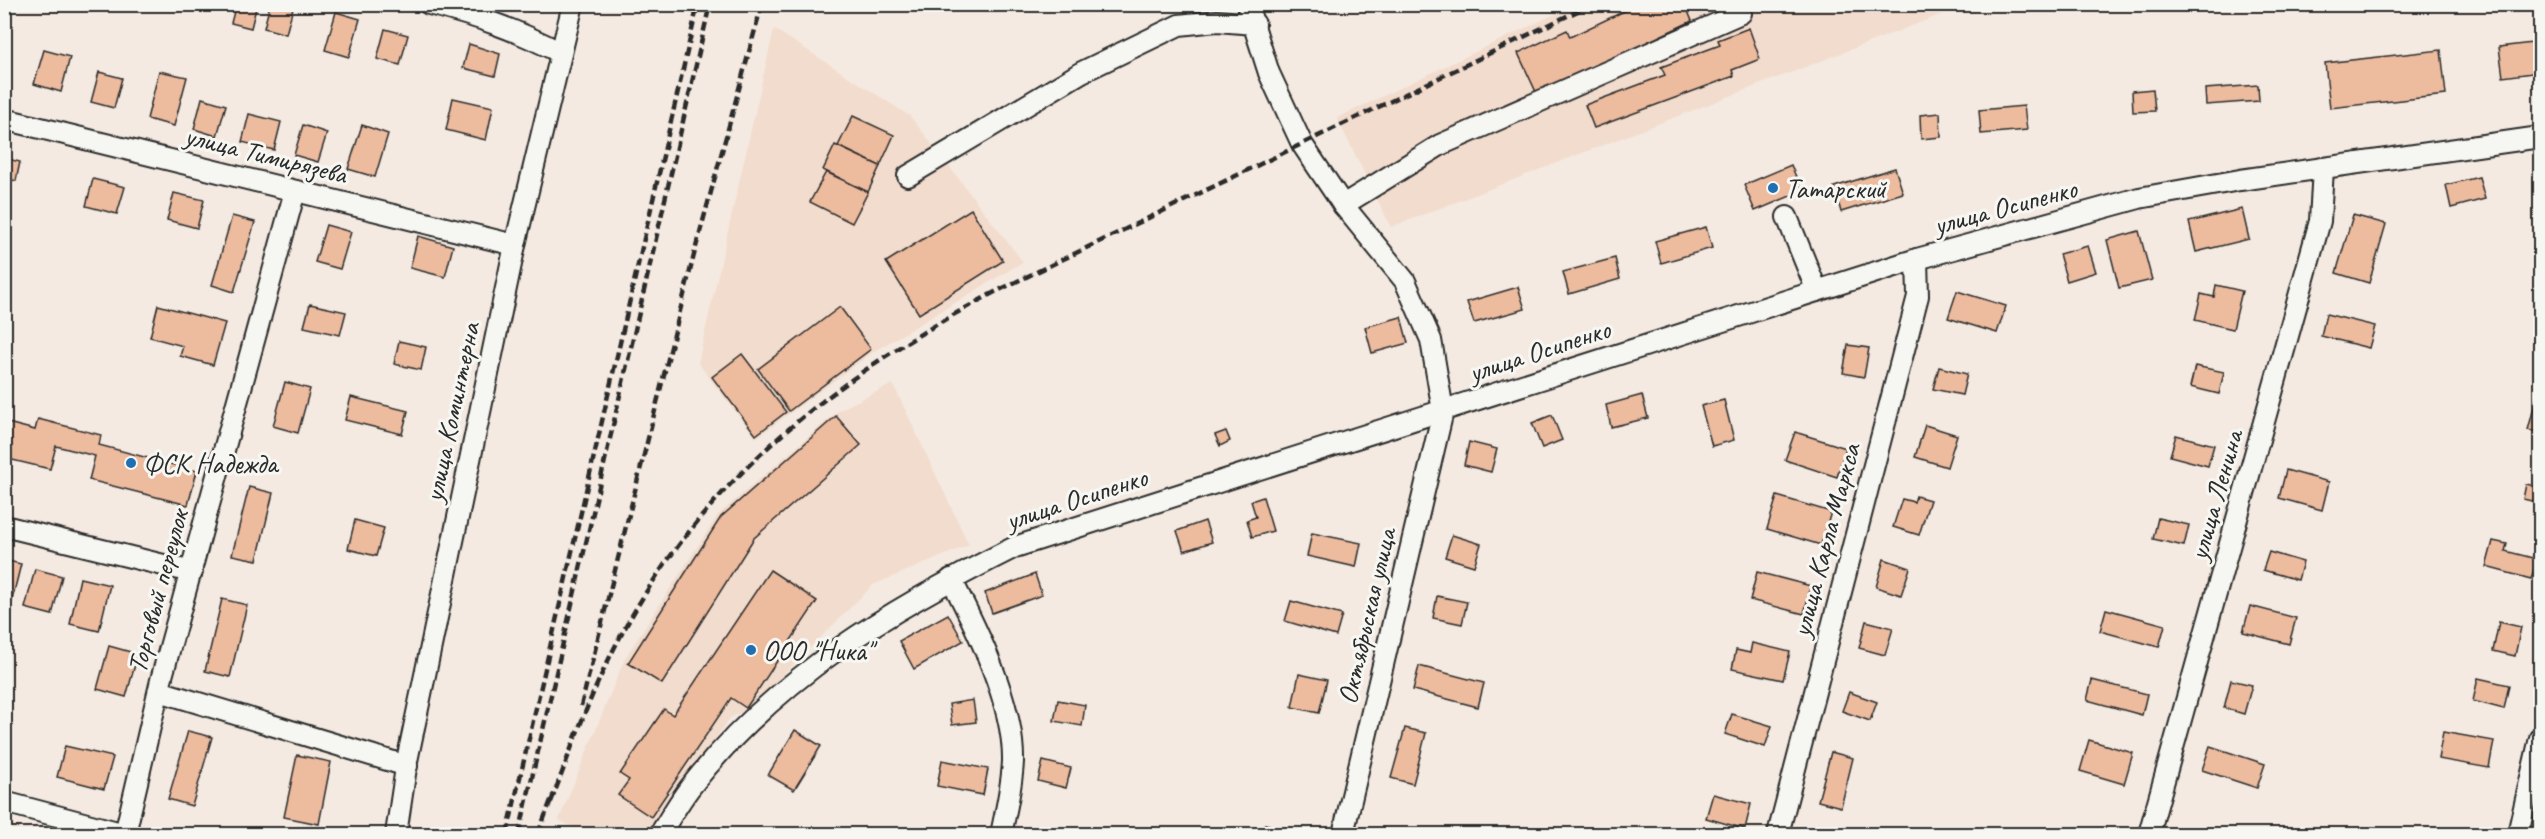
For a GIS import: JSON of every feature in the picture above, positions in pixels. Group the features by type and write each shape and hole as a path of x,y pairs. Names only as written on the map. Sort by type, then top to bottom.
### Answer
{"street":[{"path":"429,4 489,20 522,33 561,53"},
{"name":"улица Коминтерна","path":"396,834 407,766 515,245 573,4"},
{"path":"1247,4 1269,73 1302,144 1343,205 1405,281 1431,340 1443,411"},
{"path":"1343,205 1440,145 1741,13"},
{"path":"908,177 1082,72 1179,25 1217,21 1255,24"},
{"name":"улица Тимирязева","path":"4,119 515,245"},
{"name":"улица Осипенко","path":"660,834 690,787 729,740 772,699 818,661 951,579 1015,547 1817,291 1917,260 2139,198 2323,168 2541,137"},
{"name":"улица Ленина","path":"2149,834 2320,220 2323,168"},
{"name":"Торговый переулок","path":"125,834 159,691 295,191"},
{"path":"1787,217 1817,291"},
{"name":"улица Карла Маркса","path":"1778,834 1918,296 1917,260"},
{"name":"Октябрьская улица","path":"1343,834 1443,411"},
{"path":"4,526 192,572"},
{"path":"951,579 981,638 1010,727 1013,761 1001,834"},
{"path":"159,691 407,766"},
{"path":"2518,834 2541,738"},
{"path":"4,802 125,834"}],"shaded area":[{"path":"1957,4 1958,8 1391,227 1337,118 1574,5"},
{"path":"774,29 910,116 1023,262 873,352 756,438 698,363"},
{"path":"893,384 969,545 873,585 748,710 731,717 647,834 584,834 559,820 625,658 718,515 839,410"}],"building":[{"path":"236,4 257,4 251,28 231,23"},
{"path":"270,4 294,4 286,34 264,28"},
{"path":"1639,4 1685,4 1692,21 1537,94 1518,53 1567,30 1570,37"},
{"path":"336,12 360,19 349,57 325,50"},
{"path":"1749,28 1760,59 1732,70 1734,76 1594,128 1585,105 1665,75 1661,67 1720,45 1718,40"},
{"path":"385,29 408,35 400,65 377,59"},
{"path":"2540,42 2540,72 2503,77 2499,47"},
{"path":"469,44 500,54 495,76 463,68"},
{"path":"44,50 70,57 61,92 34,84"},
{"path":"2441,50 2446,95 2330,108 2325,63"},
{"path":"159,71 187,77 174,126 147,119"},
{"path":"99,72 122,78 114,108 91,102"},
{"path":"2258,85 2259,101 2206,105 2205,89"},
{"path":"2153,89 2155,111 2133,112 2132,91"},
{"path":"202,98 226,105 217,136 194,129"},
{"path":"453,98 493,107 486,140 446,130"},
{"path":"2024,106 2027,130 1981,134 1979,110"},
{"path":"1940,113 1941,137 1921,139 1920,115"},
{"path":"249,114 281,122 274,150 242,142"},
{"path":"853,116 894,135 880,166 838,146"},
{"path":"303,125 327,133 318,162 294,155"},
{"path":"362,125 388,134 375,177 348,169"},
{"path":"835,145 880,166 868,192 823,170"},
{"path":"4,158 20,162 16,181 4,178"},
{"name":"Татарский","path":"1791,165 1802,191 1755,211 1744,185"},
{"path":"1895,168 1903,193 1841,212 1834,187"},
{"path":"826,172 868,192 852,223 810,202"},
{"path":"2479,177 2485,199 2451,208 2446,185"},
{"path":"93,179 125,187 117,214 86,206"},
{"path":"174,193 204,200 197,228 167,220"},
{"path":"971,209 1003,261 919,314 886,262"},
{"path":"2242,209 2249,239 2196,252 2189,222"},
{"path":"2353,215 2386,224 2369,283 2336,273"},
{"path":"232,216 255,222 234,292 212,285"},
{"path":"326,225 351,232 340,269 315,262"},
{"path":"1706,227 1712,248 1661,263 1655,241"},
{"path":"2139,231 2152,280 2119,288 2107,240"},
{"path":"418,236 453,246 445,277 410,268"},
{"path":"2088,246 2096,272 2067,281 2059,254"},
{"path":"1615,258 1620,279 1569,294 1563,272"},
{"path":"2216,285 2242,291 2233,329 2195,320 2201,294 2214,297"},
{"path":"1518,287 1525,309 1474,323 1467,302"},
{"path":"1957,291 2006,306 1997,333 1948,318"},
{"path":"310,304 346,312 340,335 304,327"},
{"path":"158,305 225,323 213,365 180,356 183,346 150,337"},
{"path":"840,307 871,349 789,411 758,369"},
{"path":"2326,314 2375,326 2369,348 2321,336"},
{"path":"1401,317 1408,343 1372,353 1365,327"},
{"path":"399,341 426,347 421,370 394,364"},
{"path":"1848,345 1869,348 1864,377 1843,373"},
{"path":"742,354 786,412 756,435 712,377"},
{"path":"2195,366 2224,372 2219,394 2190,387"},
{"path":"1939,367 1967,374 1962,395 1933,389"},
{"path":"285,382 310,389 298,433 273,426"},
{"path":"2540,385 2540,433 2528,430"},
{"path":"1642,395 1648,418 1611,427 1606,405"},
{"path":"351,397 408,411 402,434 345,420"},
{"path":"1724,400 1734,440 1712,446 1701,406"},
{"path":"1552,415 1562,440 1542,448 1532,423"},
{"path":"836,416 861,445 754,538 662,684 628,663 721,517"},
{"name":"ФСК Надежда","path":"38,419 101,435 99,445 197,471 188,505 89,480 95,456 56,446 50,469 4,458 4,422 35,430"},
{"path":"1925,425 1957,435 1947,467 1915,457"},
{"path":"1226,431 1230,441 1220,446 1215,435"},
{"path":"1795,432 1846,448 1837,477 1785,460"},
{"path":"2176,435 2214,445 2208,466 2170,456"},
{"path":"1469,442 1497,449 1491,472 1464,465"},
{"path":"2286,470 2329,482 2322,510 2279,498"},
{"path":"2526,484 2540,487 2540,503 2523,499"},
{"path":"249,487 273,493 257,560 232,555"},
{"path":"1777,496 1831,512 1821,545 1767,529"},
{"path":"1916,496 1930,500 1919,535 1893,527 1902,499 1914,502"},
{"path":"1263,497 1273,531 1252,537 1247,520 1256,517 1251,501"},
{"path":"2158,518 2189,525 2184,546 2153,539"},
{"path":"355,520 384,528 376,556 348,549"},
{"path":"1205,521 1212,542 1184,551 1177,531"},
{"path":"1312,533 1361,543 1356,567 1307,556"},
{"path":"1452,535 1481,544 1474,566 1445,557"},
{"path":"2493,541 2507,544 2505,551 2537,559 2531,579 2486,567"},
{"path":"2269,552 2303,562 2298,580 2263,570"},
{"path":"1884,559 1910,568 1901,595 1876,587"},
{"path":"4,560 21,564 9,612 4,611"},
{"path":"35,569 62,576 52,615 25,608"},
{"name":"ООО \"Ника\"","path":"770,570 817,601 746,708 731,698 651,817 618,795 629,780 620,774 664,709 673,715"},
{"path":"1757,572 1811,586 1804,614 1750,600"},
{"path":"1035,574 1042,595 992,613 985,593"},
{"path":"80,578 110,585 99,631 70,624"},
{"path":"1437,596 1467,602 1462,624 1433,618"},
{"path":"222,599 247,605 230,677 205,671"},
{"path":"1291,601 1342,615 1336,636 1285,621"},
{"path":"2250,606 2296,618 2289,644 2243,632"},
{"path":"2106,609 2165,625 2159,647 2100,631"},
{"path":"948,614 963,641 914,669 899,641"},
{"path":"1866,621 1893,628 1885,655 1859,648"},
{"path":"2499,622 2521,627 2515,656 2493,651"},
{"path":"1752,643 1790,652 1783,680 1732,669 1736,650 1750,653"},
{"path":"109,646 138,654 126,697 97,689"},
{"path":"1419,666 1484,683 1478,707 1413,690"},
{"path":"1299,674 1327,680 1319,713 1292,707"},
{"path":"2478,678 2509,685 2504,709 2473,701"},
{"path":"2092,680 2147,694 2142,715 2087,700"},
{"path":"2231,680 2252,685 2244,714 2224,708"},
{"path":"1849,692 1877,702 1870,721 1842,711"},
{"path":"973,700 976,722 952,725 949,704"},
{"path":"1058,700 1085,705 1082,726 1054,721"},
{"path":"1732,714 1772,726 1765,747 1725,734"},
{"path":"1405,728 1426,733 1413,784 1391,778"},
{"path":"795,730 821,746 794,790 768,775"},
{"path":"188,731 212,737 192,806 168,799"},
{"path":"2443,732 2494,741 2489,768 2438,759"},
{"path":"2089,740 2133,753 2124,784 2080,771"},
{"path":"65,746 113,757 104,789 57,777"},
{"path":"2210,746 2265,764 2257,788 2202,770"},
{"path":"1831,752 1853,758 1841,807 1818,801"},
{"path":"297,755 331,762 319,824 284,817"},
{"path":"942,760 988,769 983,795 937,786"},
{"path":"1043,761 1071,768 1066,788 1038,781"},
{"path":"1713,794 1751,804 1745,829 1706,818"},
{"path":"1265,824 1292,832 1291,834 1262,834"}],"railway":[{"path":"507,834 698,4"},
{"path":"519,834 710,4"},
{"path":"581,706 696,247 762,4"},
{"path":"551,802 599,680 640,601 679,545 722,493 770,446 821,402 876,362 995,292 1592,4"},
{"path":"538,834 553,795"}],"place":[{"name":"Татарский","path":"1773,188"},
{"name":"ФСК Надежда","path":"131,463"},
{"name":"ООО \"Ника\"","path":"751,650"}]}
